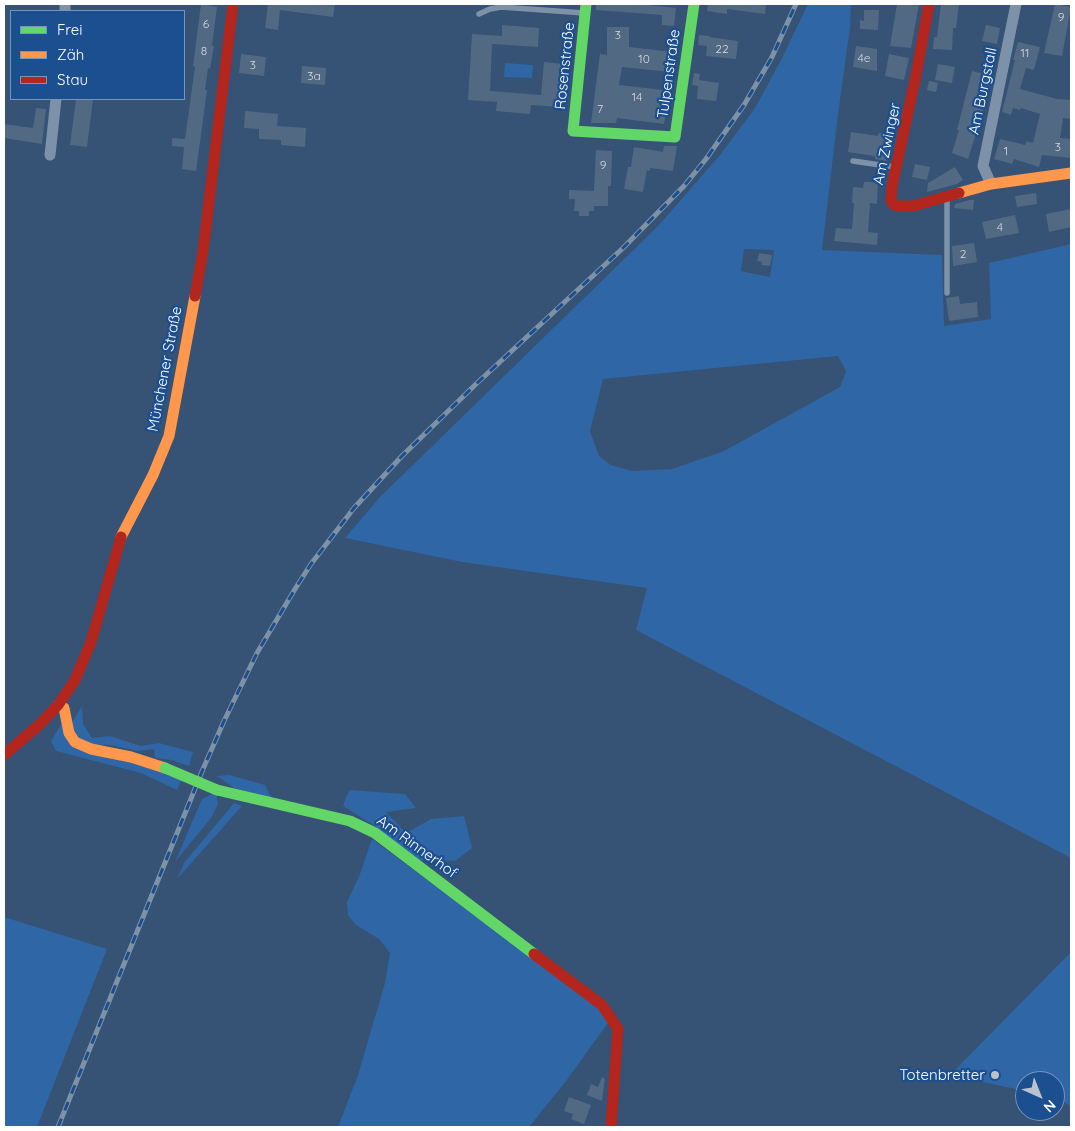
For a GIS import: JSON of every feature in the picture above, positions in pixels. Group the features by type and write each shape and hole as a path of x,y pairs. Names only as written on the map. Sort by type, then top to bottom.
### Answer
{"street":[{"name":"Münchener Straße","path":"4,754 40,724 58,705 75,680 91,642 119,540 153,476 169,436 203,251 233,4"},
{"name":"Tulpenstraße","path":"573,131 675,137 694,4"},
{"name":"Am Zwinger","path":"929,4 896,168 891,200 893,204 913,206 991,184 1071,172"},
{"name":"Am Burgstall","path":"991,184 983,166 1016,4"},
{"name":"Rosenstraße","path":"573,131 586,8"},
{"path":"50,155 56,100"},
{"name":"Am Rinnerhof","path":"58,705 64,708 69,733 76,742 91,749 131,757 165,768 217,790 350,821 375,833 602,1005 618,1029 612,1127"}],"lane":[{"path":"479,14 501,7 586,8"},
{"path":"853,161 896,168"},
{"path":"947,197 948,293"}],"shaded area":[{"path":"808,4 851,4 850,28 822,250 942,255 944,326 991,319 989,263 1071,244 1071,858 636,630 647,588 462,562 345,538 380,497 658,226 720,155 755,108","holes":["744,249 774,250 770,277 741,271","838,356 846,371 840,387 724,451 672,469 632,471 611,465 599,456 590,431 603,379"]},
{"path":"505,63 533,65 532,78 504,77"},
{"path":"82,706 83,724 92,738 110,736 141,746 159,743 193,752 189,766 172,760 155,758 154,749 138,751 111,745 86,744 74,732 72,722"},
{"path":"63,721 69,742 164,770 182,779 177,790 141,773 56,751 51,741"},
{"path":"229,775 265,785 272,799 234,788 217,776"},
{"path":"349,790 405,794 416,808 386,812 406,833 431,819 464,816 472,848 455,861 418,860 375,826 343,806"},
{"path":"216,792 218,804 211,818 175,862 202,799"},
{"path":"234,803 242,806 177,879 184,863"},
{"path":"372,839 598,1007 608,1023 566,1081 529,1127 338,1127 358,1075 385,983 390,953 379,939 356,925 348,915 347,902 360,874"},
{"path":"4,917 107,949 37,1127 4,1127"},
{"path":"1071,952 1071,1106 1065,1103 1065,1071 1015,1071 1015,1089 950,1075"}],"building":[{"path":"201,4 217,7 212,46 214,46 210,69 208,68 205,90 207,90 196,171 182,169 184,147 172,146 172,138 185,139"},
{"path":"268,4 335,4 333,17 280,10 278,30 265,28"},
{"path":"596,4 639,4 676,8 674,26 662,25 662,15 596,10"},
{"path":"708,4 766,4 765,14 727,9 727,14 707,11"},
{"path":"897,4 919,4 911,48 890,46"},
{"path":"941,4 959,4 956,28 953,28 952,50 933,49 934,37 937,37"},
{"path":"1055,4 1071,7 1062,56 1044,53"},
{"path":"864,10 879,10 878,30 860,29 860,20 864,21"},
{"path":"502,25 539,28 538,47 492,44 490,91 541,95 544,62 562,64 559,107 531,105 530,114 496,111 497,102 468,100 472,34 502,36"},
{"path":"986,25 1000,28 997,44 982,41"},
{"path":"607,27 629,27 629,47 672,52 670,72 622,67 619,85 672,91 669,110 666,109 664,124 617,118 616,123 591,123 600,54 607,55"},
{"path":"699,35 738,41 736,59 706,56 707,46 698,45"},
{"path":"1018,42 1040,47 1034,70 1026,68 1020,89 1057,99 1071,100 1071,119 1063,118 1060,138 1071,139 1071,158 1042,155 1039,167 1014,159 1012,164 994,159 1000,139 1025,145 1027,141 1033,143 1040,114 1021,108 1020,110 1013,108 1011,115 1002,112"},
{"path":"856,46 877,49 877,71 853,67"},
{"path":"241,54 266,57 264,76 239,73"},
{"path":"889,54 909,58 904,80 885,76"},
{"path":"938,64 955,67 952,83 935,80"},
{"path":"302,66 326,68 325,85 301,83"},
{"path":"972,71 991,76 982,115 968,159 952,153"},
{"path":"694,73 700,74 699,80 719,83 716,101 697,99 698,86 692,85"},
{"path":"929,81 938,83 936,92 927,90"},
{"path":"76,100 93,100 87,147 70,145"},
{"path":"36,108 46,109 42,144 4,138 4,124 33,128"},
{"path":"245,111 278,114 277,126 306,128 305,147 281,145 281,140 259,139 259,129 244,128"},
{"path":"851,132 878,136 879,133 893,136 887,161 875,159 875,156 848,152"},
{"path":"664,146 677,146 673,171 650,168 650,171 647,170 643,192 624,189 628,167 631,167 634,147 663,152"},
{"path":"596,150 612,151 611,186 608,186 608,206 594,206 594,211 589,211 589,216 579,216 579,211 574,211 575,199 569,199 569,190 594,191"},
{"path":"915,164 930,167 927,180 912,177"},
{"path":"955,167 963,180 957,184 927,192 928,183"},
{"path":"864,182 878,182 877,204 870,203 868,232 878,233 877,245 834,241 836,228 852,229 853,187 863,188"},
{"path":"1036,193 1037,204 1017,207 1015,196"},
{"path":"974,200 973,210 954,208 955,204"},
{"path":"1071,209 1071,227 1049,232 1046,214"},
{"path":"1015,215 1019,233 986,239 982,222"},
{"path":"974,243 977,262 953,266 952,246"},
{"path":"759,253 772,255 770,266 761,265 762,262 757,261"},
{"path":"959,296 960,304 977,302 978,317 949,321 946,298"},
{"path":"602,1077 605,1079 602,1101 587,1095 591,1084 598,1087"},
{"path":"569,1097 591,1105 584,1124 571,1119 573,1114 564,1111"}],"railway":[{"path":"58,1127 224,721 257,653 311,564 354,508 402,456 476,384 623,248 684,186 706,159 744,105 772,57 796,4"}],"traffic: fast":[{"path":"586,4 573,131 675,137 694,4"},
{"path":"165,768 217,790"},
{"path":"217,790 350,821 375,833 534,954"}],"traffic: slow":[{"path":"959,193 991,184 1071,173"},
{"path":"121,537 153,475 169,436 195,296"},
{"path":"58,705 64,708 69,733 75,742 91,749 131,757 165,768"}],"traffic: jam":[{"path":"195,296 203,251 233,4"},
{"path":"929,4 892,186 891,200 897,206 913,206 959,193"},
{"path":"4,755 40,724 58,705 75,680 91,642 121,537"},
{"path":"534,954 602,1005 618,1029 611,1127"}],"place":[{"name":"Totenbretter","path":"995,1075"}]}
